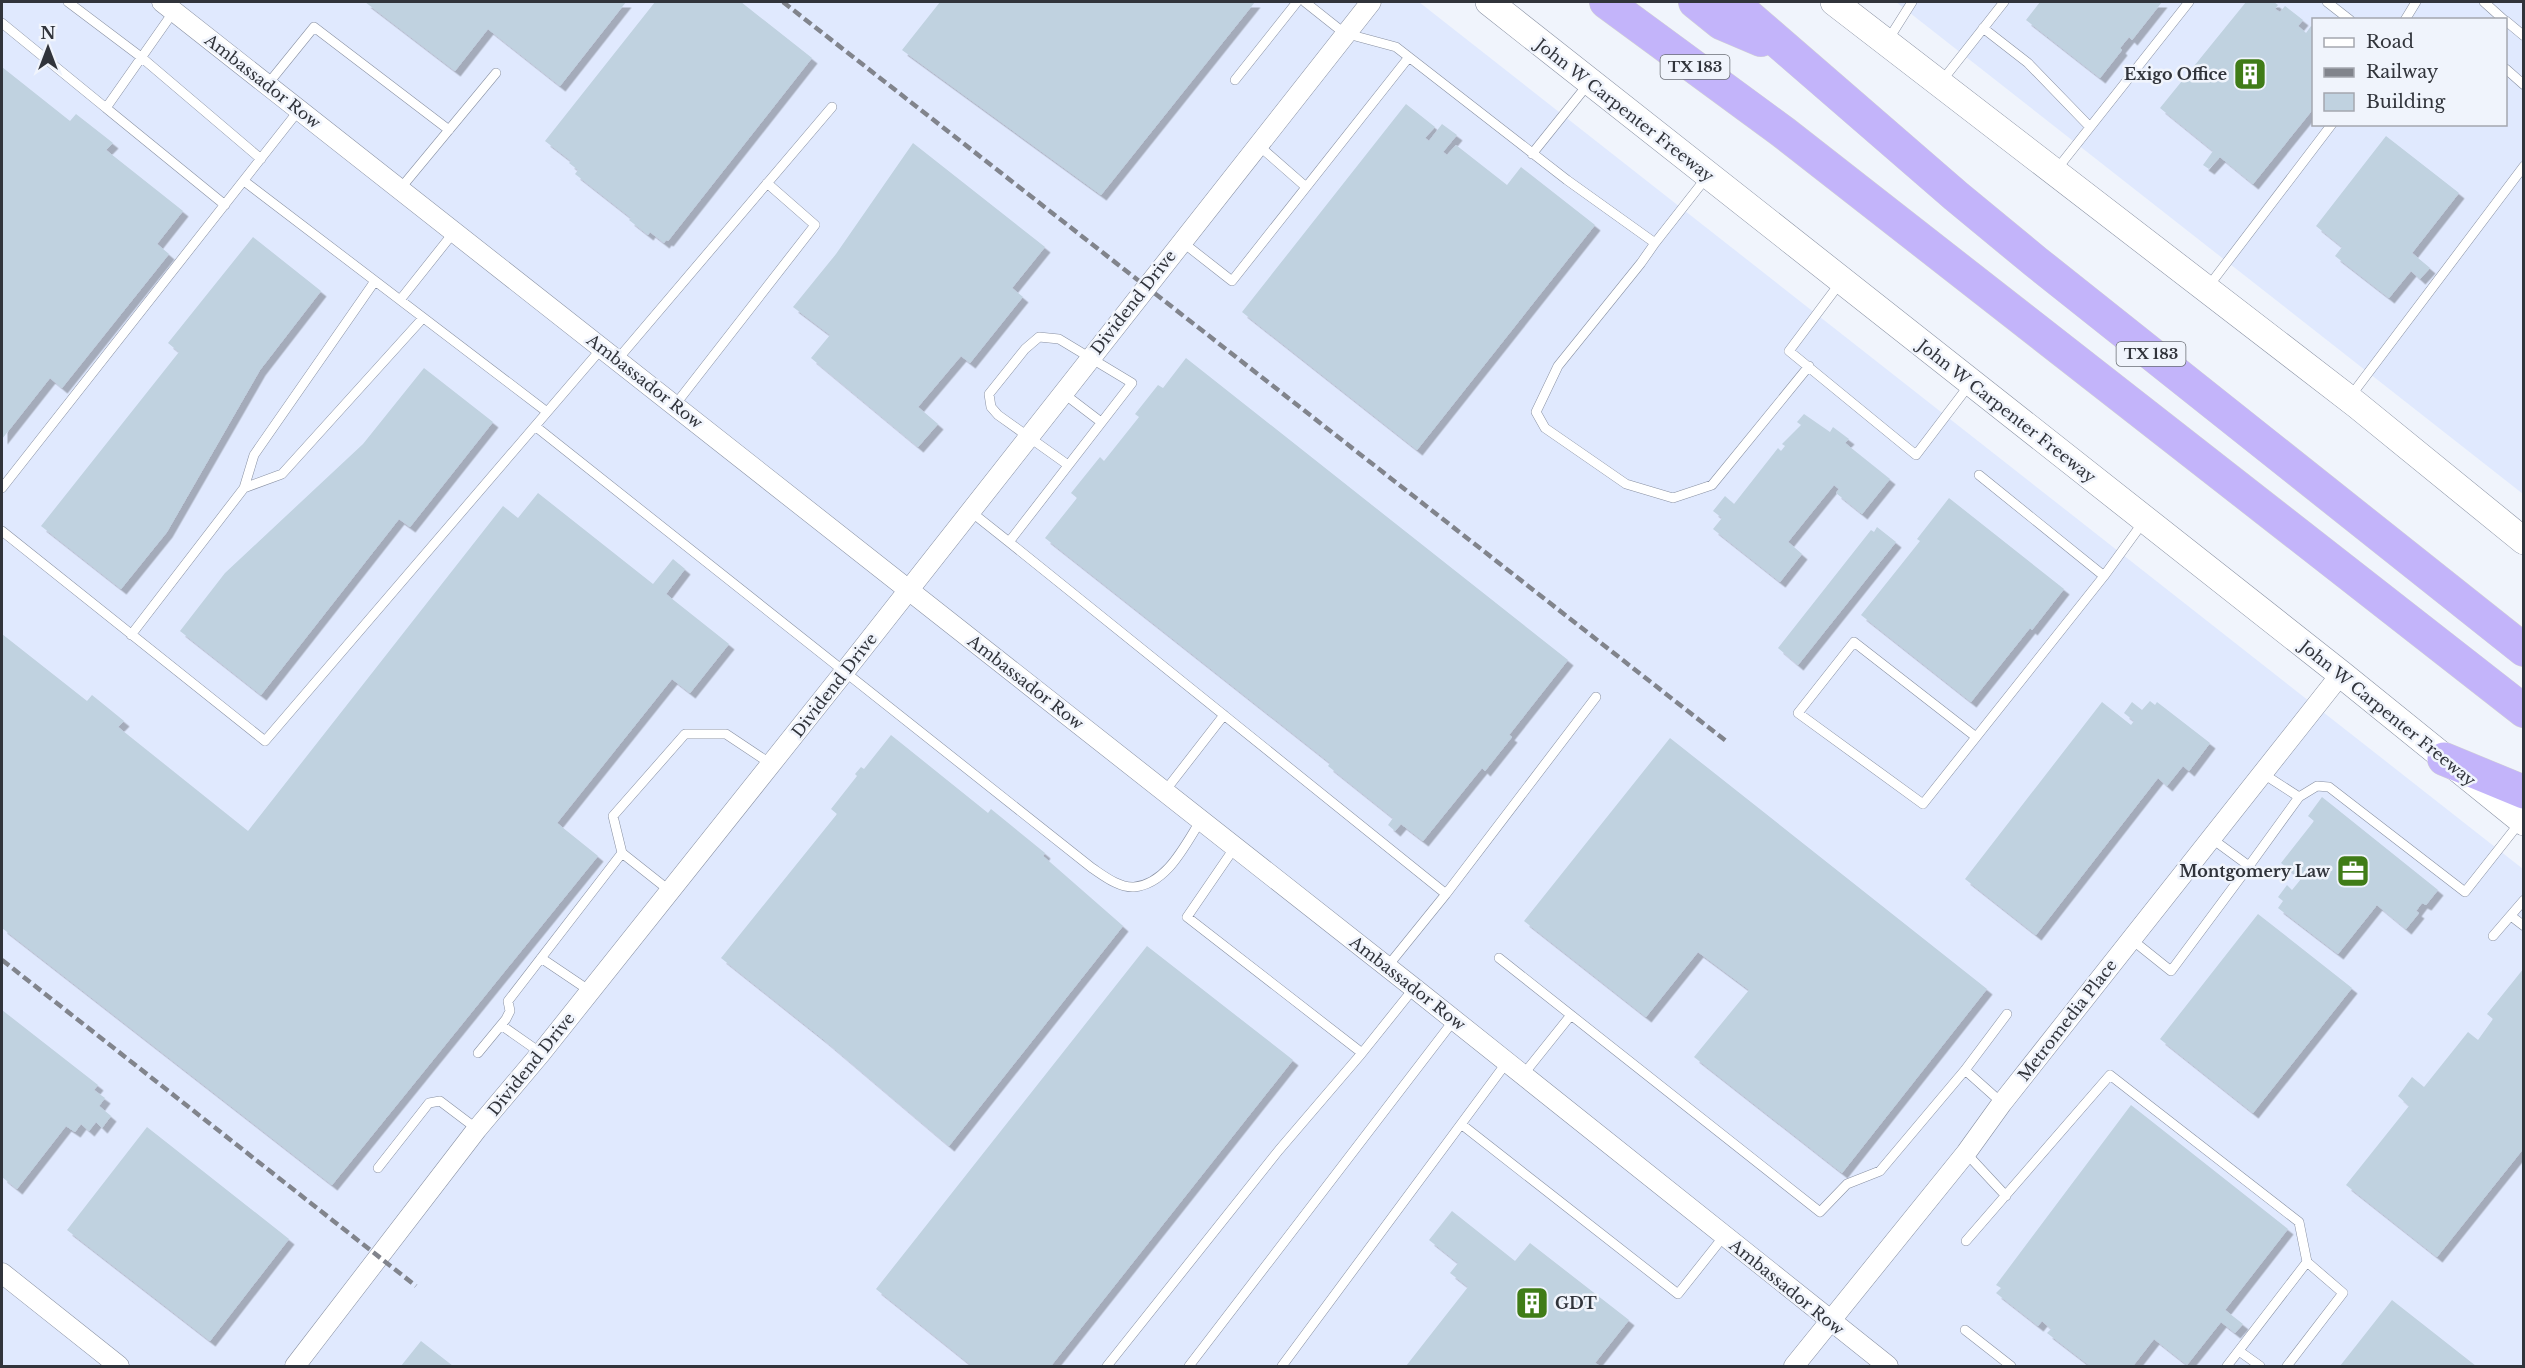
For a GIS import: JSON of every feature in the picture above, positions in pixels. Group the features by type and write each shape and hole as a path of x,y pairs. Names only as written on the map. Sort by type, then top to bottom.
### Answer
{"highway":[{"name":"TX 183","path":"1606,2 1783,132 2523,711"},
{"path":"1642,2 1713,57 1783,132"},
{"path":"1695,2 1721,23 1785,50"},
{"name":"TX 183","path":"1732,2 1785,50 2045,269 2523,650"},
{"path":"2444,759 2523,812"}],"main road":[{"name":"John W Carpenter Freeway","path":"1489,2 2341,674 2444,759"},
{"path":"1834,2 2349,399 2523,542"}],"street":[{"name":"Dividend Drive","path":"295,1366 477,1129 541,1053 845,671 1180,241 1371,2"},
{"name":"Ambassador Row","path":"169,5 267,85 1414,988 1888,1366"},
{"name":"Metromedia Place","path":"1794,1366 1966,1153 2002,1103 2341,674"},
{"path":"2,1272 119,1366"}],"lane":[{"path":"69,2 141,57 261,159"},
{"path":"1234,80 1297,2"},
{"path":"1308,2 1344,33 1396,47 1532,154 1655,243"},
{"path":"1887,42 1912,2"},
{"path":"1940,84 2004,2"},
{"path":"2055,172 2189,2"},
{"path":"2327,2 2347,18"},
{"path":"2406,18 2416,2"},
{"path":"2484,2 2503,18"},
{"path":"106,108 141,57 169,5"},
{"path":"2507,22 2523,36"},
{"path":"2,23 225,205"},
{"path":"267,85 314,27 449,130"},
{"path":"1983,28 2028,63 2090,127"},
{"path":"1180,241 1232,281 1409,57"},
{"path":"2507,71 2523,85"},
{"path":"400,189 496,73"},
{"path":"1532,154 1590,82"},
{"path":"2,531 265,741 547,412 610,354 767,183 832,107"},
{"path":"2,488 299,110"},
{"path":"2206,289 2330,126"},
{"path":"1257,144 1306,188"},
{"path":"2349,399 2523,166"},
{"path":"1708,175 1558,366 1536,412 1545,428 1626,484 1673,498 1712,485 1809,366"},
{"path":"244,181 547,412"},
{"path":"675,405 815,225 767,183"},
{"path":"400,300 454,232"},
{"path":"1843,280 1789,351 1916,455 1971,382"},
{"path":"131,635 244,488 254,455 375,281"},
{"path":"244,488 282,474 423,318"},
{"path":"1009,542 1132,383 1059,339 1039,337 1025,349 989,394 991,407 998,415 1068,465"},
{"path":"1063,392 1101,422"},
{"path":"535,426 1092,868 1113,882 1133,887 1155,880 1175,859 1201,820"},
{"path":"1979,475 2104,576"},
{"path":"970,511 1446,894"},
{"path":"1976,737 1854,642 1798,713 1923,804 2104,576 2145,519"},
{"path":"1387,968 1596,697"},
{"path":"1165,791 1224,715"},
{"path":"670,891 622,853 613,816 686,734 726,734 771,764"},
{"path":"2262,773 2299,797"},
{"path":"2131,939 2171,971 2299,797 2317,786 2329,787 2465,892 2523,812"},
{"path":"2211,838 2248,866"},
{"path":"1235,847 1187,917 1362,1053"},
{"path":"478,1053 510,1011 508,1001 622,853"},
{"path":"2493,936 2523,900"},
{"path":"2511,916 2523,926"},
{"path":"541,958 590,991"},
{"path":"1499,958 1820,1212 1847,1184 1880,1171 1965,1070 2007,1014"},
{"path":"1107,1366 1279,1150 1414,988"},
{"path":"1523,1075 1570,1015"},
{"path":"1189,1366 1454,1020"},
{"path":"501,1025 541,1053"},
{"path":"1282,1366 1507,1062"},
{"path":"1965,1070 2002,1103"},
{"path":"1966,1241 2110,1075 2299,1222 2307,1262 2343,1293 2286,1366"},
{"path":"378,1168 429,1103 434,1101 440,1101 477,1129"},
{"path":"1461,1124 1678,1294 1724,1236"},
{"path":"1966,1153 2006,1196"},
{"path":"2227,1366 2307,1262"},
{"path":"1965,1330 2011,1366"},
{"path":"2239,1351 2260,1366"}],"shaded area":[{"path":"2,2 1419,2 2523,869 2523,1366 2,1366"},
{"path":"1896,2 2523,2 2523,494"}],"building":[{"path":"365,2 626,2 560,86 488,29 455,71"},
{"path":"655,2 741,2 812,58 668,241 664,243 650,232 648,235 629,220 631,218 575,174 578,170 569,163 571,161 545,141"},
{"path":"940,2 1255,2 1101,195 902,50"},
{"path":"2040,2 2162,2 2132,40 2129,37 2120,48 2122,50 2100,78 2026,20"},
{"name":"Exigo Office","path":"2246,2 2274,2 2278,5 2275,9 2280,12 2285,6 2303,20 2298,26 2306,33 2312,27 2312,110 2253,184 2220,157 2209,169 2203,165 2213,151 2160,108"},
{"path":"2,67 70,121 76,114 113,143 106,150 183,211 157,244 169,254 62,388 50,378 2,439"},
{"path":"1406,104 1435,127 1425,138 1429,141 1442,124 1457,135 1443,152 1447,155 1456,145 1507,185 1521,167 1595,225 1417,450 1242,312"},
{"path":"2386,136 2459,193 2412,253 2430,268 2420,279 2411,271 2389,298 2335,256 2342,247 2316,226"},
{"path":"913,143 1045,247 1012,288 1023,297 970,363 961,356 918,407 938,424 918,447 811,358 830,335 793,307 836,254"},
{"path":"253,237 321,291 260,370 167,532 121,589 41,526 179,352 168,343"},
{"path":"1186,358 1568,660 1509,735 1512,737 1485,771 1482,768 1423,841 1401,824 1395,831 1388,825 1393,818 1328,766 1330,763 1045,538 1077,498 1071,493 1100,457 1104,461 1139,417 1135,414 1158,385 1163,388"},
{"path":"424,368 493,422 410,527 399,519 261,695 180,631 225,573 363,444"},
{"path":"1804,414 1830,432 1833,427 1849,439 1845,443 1890,479 1862,514 1836,493 1839,489 1834,485 1788,542 1802,554 1780,582 1713,529 1722,518 1713,511 1725,496 1734,504 1778,448 1781,451 1785,446 1782,444 1801,425 1797,422"},
{"path":"538,493 653,584 673,559 685,569 666,594 729,644 690,693 672,679 557,823 598,856 332,1185 2,928 2,634 87,701 92,695 124,721 118,727 248,831 503,506 518,518"},
{"path":"1949,498 2064,589 1971,702 1861,615 1920,541 1917,539"},
{"path":"1877,527 1896,542 1798,665 1778,648 1871,530 1874,532"},
{"path":"2150,701 2155,705 2157,702 2210,743 2189,771 2183,766 2167,786 2158,778 2036,935 1965,879 2102,702 2131,725 2134,721 2124,713 2132,702 2142,710"},
{"path":"891,735 988,813 991,809 1045,853 1043,856 1123,926 949,1146 824,1040 721,958 837,814 831,809 857,776 855,774 861,767 864,769"},
{"path":"1670,738 1987,989 1842,1173 1694,1057 1749,990 1698,952 1646,1017 1524,921"},
{"name":"Montgomery Law","path":"2322,797 2438,890 2426,905 2422,903 2416,911 2419,913 2406,929 2377,905 2338,954 2278,908 2283,901 2278,897 2287,885 2292,890 2301,879 2281,863 2314,821 2308,816"},
{"path":"2258,914 2352,988 2253,1113 2160,1039"},
{"path":"1147,946 1293,1060 1051,1366 972,1366 876,1289"},
{"path":"2524,968 2524,1072 2522,1074 2524,1075 2524,1148 2437,1257 2346,1185 2409,1106 2398,1096 2412,1077 2424,1087 2468,1032 2478,1040 2493,1019 2487,1014"},
{"path":"2,1010 98,1085 94,1090 105,1098 99,1106 111,1116 102,1128 96,1122 89,1131 81,1124 75,1132 66,1126 17,1189 2,1177"},
{"path":"2131,1105 2288,1229 2225,1310 2243,1324 2235,1333 2221,1322 2187,1365 2154,1339 2133,1366 2090,1366 2047,1333 2051,1329 2042,1321 2038,1326 1996,1293 2001,1288 1996,1285"},
{"path":"147,1127 289,1239 210,1341 67,1230"},
{"name":"GDT","path":"1452,1211 1515,1261 1530,1243 1629,1320 1595,1363 1600,1366 1406,1366 1468,1287 1450,1273 1458,1263 1429,1240"},
{"path":"2392,1300 2476,1366 2340,1366"},
{"path":"421,1341 453,1366 401,1366"}],"railway":[{"path":"783,2 1726,741"},
{"path":"2,960 416,1286"}],"place":[{"name":"Exigo Office","path":"2250,74"},
{"name":"Montgomery Law","path":"2353,871"},
{"name":"GDT","path":"1532,1303"}]}
